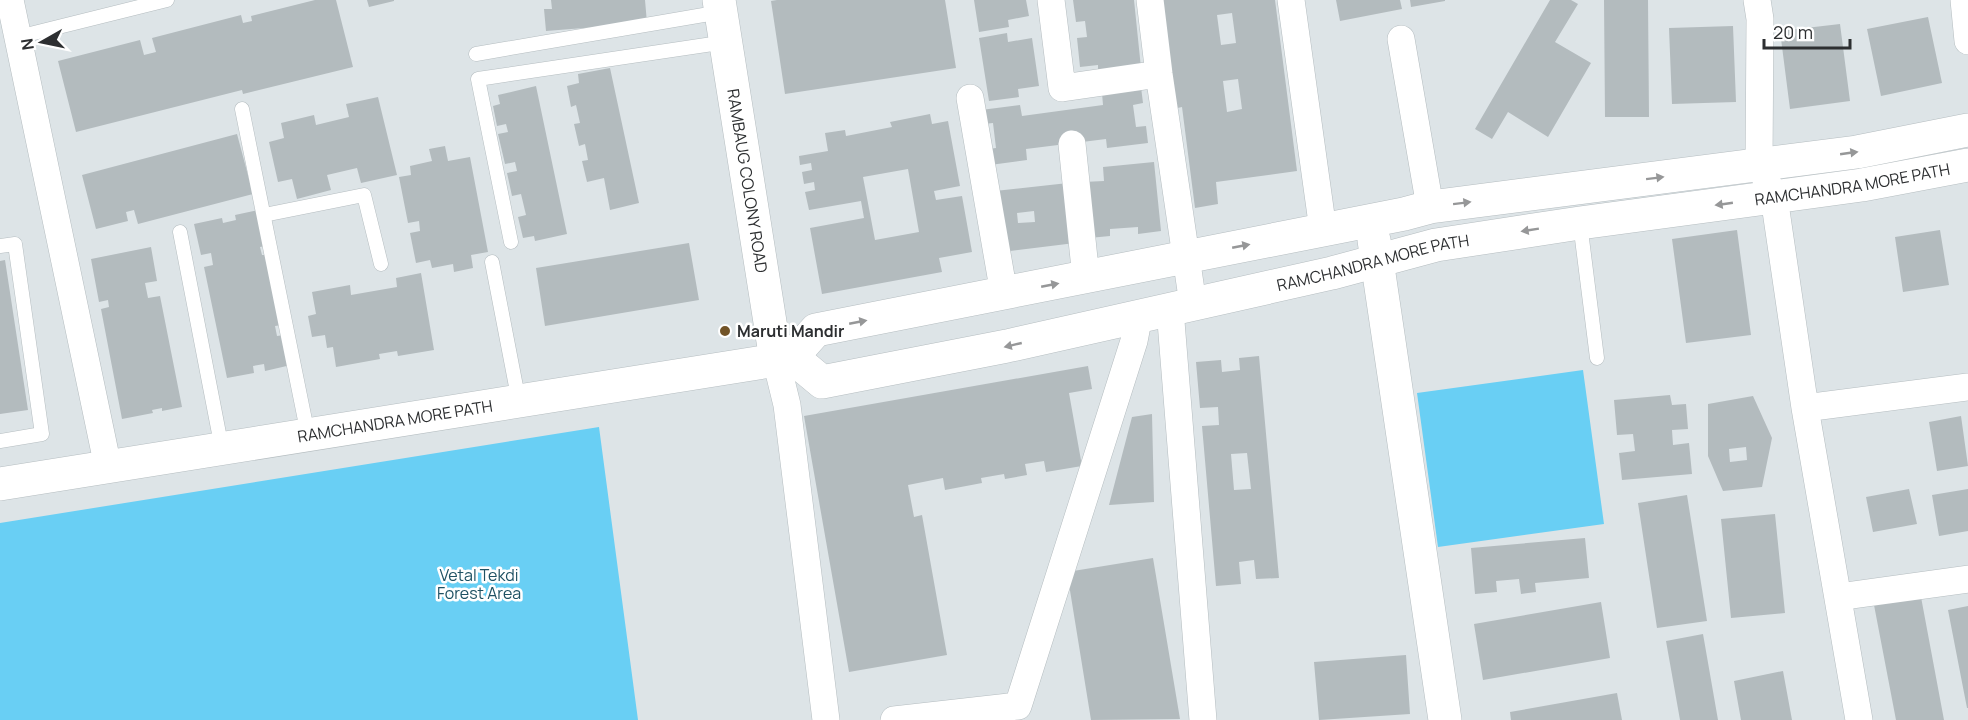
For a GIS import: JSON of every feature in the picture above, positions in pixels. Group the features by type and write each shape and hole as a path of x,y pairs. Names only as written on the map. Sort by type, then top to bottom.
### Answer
{"street":[{"path":"10,0 108,467"},
{"path":"1051,0 1062,88 1159,74"},
{"path":"1150,0 1186,258 1168,309 1203,720"},
{"path":"1291,0 1323,230"},
{"path":"1757,0 1760,20 1759,164 1774,197 1805,408 1859,720"},
{"path":"1964,0 1968,41"},
{"name":"RAMBAUG COLONY ROAD","path":"722,18 784,359"},
{"path":"1401,39 1430,207"},
{"path":"970,98 1004,294"},
{"name":"RAMCHANDRA MORE PATH","path":"0,484 784,359 816,330 1186,258 1430,207 1857,152 1968,130"},
{"path":"1072,144 1086,278"},
{"name":"RAMCHANDRA MORE PATH","path":"784,359 822,382 1008,346 1332,273 1436,245 1862,185 1968,165"},
{"path":"1370,221 1445,720"},
{"path":"894,720 1018,706 1134,341 1168,309"},
{"path":"784,359 787,405 826,720"},
{"path":"1805,408 1968,387"},
{"path":"1838,597 1968,579"}],"lane":[{"path":"18,37 167,0"},
{"path":"476,54 722,18"},
{"path":"511,242 478,79 722,18"},
{"path":"242,109 308,435"},
{"path":"264,215 364,195 381,264"},
{"path":"1580,223 1597,358"},
{"path":"180,232 222,449"},
{"path":"0,246 15,244 42,434 0,441"},
{"path":"492,262 519,402"}],"green space":[{"path":"1583,370 1604,524 1438,547 1417,393"},
{"name":"Vetal Tekdi Forest Area","path":"599,427 638,720 0,720 0,523"}],"building":[{"path":"315,0 336,0 353,67 243,94 242,90 76,132 58,61 140,40 144,55 156,52 152,38 241,15 243,23 252,21 251,16"},
{"path":"367,0 394,0 394,1 369,7"},
{"path":"551,0 645,0 647,23 546,31 544,9 552,9"},
{"path":"945,0 956,68 785,94 771,1"},
{"path":"974,0 1026,0 1029,16 1008,20 1009,27 979,32"},
{"path":"1073,0 1134,0 1141,68 1098,72 1098,65 1080,67 1077,38 1087,37 1085,21 1076,22"},
{"path":"1158,0 1275,0 1297,171 1216,182 1218,204 1195,208 1182,107 1173,109","holes":["1232,13 1236,43 1221,45 1217,15","1238,79 1242,109 1227,112 1223,81"]},
{"path":"1336,0 1400,0 1402,9 1340,21"},
{"path":"1410,0 1445,0 1445,1 1411,7"},
{"path":"1550,0 1571,0 1578,4 1555,42 1591,63 1548,137 1508,112 1492,139 1475,129"},
{"path":"1604,0 1648,0 1649,117 1605,117"},
{"path":"1928,17 1942,83 1881,96 1867,29"},
{"path":"1840,24 1850,101 1790,109 1780,31"},
{"path":"1733,26 1736,102 1672,104 1669,28"},
{"path":"1007,33 1008,42 1032,38 1039,86 1018,89 1019,97 989,101 979,38"},
{"path":"610,68 639,203 610,210 604,178 587,182 582,161 588,160 585,144 579,146 574,124 580,123 576,105 571,107 567,86 579,83 578,74"},
{"path":"536,86 567,234 535,241 534,236 523,238 518,217 526,215 521,194 512,196 507,173 517,171 515,162 505,164 498,134 508,132 506,124 497,126 493,106 500,104 498,95"},
{"path":"1141,87 1143,103 1133,105 1136,127 1146,126 1148,143 1107,148 1106,139 1026,149 1027,160 990,165 988,149 996,148 993,123 983,124 981,110 1020,105 1022,116 1103,105 1102,93"},
{"path":"378,97 397,175 361,183 357,168 327,175 331,190 297,199 292,179 278,182 269,142 284,138 281,123 314,115 316,125 349,117 346,104"},
{"path":"930,114 932,124 948,121 960,186 934,191 936,200 962,196 972,252 939,258 942,272 822,294 810,228 864,218 861,201 809,210 805,192 815,190 814,182 804,184 802,172 812,170 811,163 800,165 799,156 828,151 825,133 845,130 846,136 892,127 890,122","holes":["908,169 919,232 875,240 863,177"]},
{"path":"237,134 253,194 138,224 134,210 126,212 128,221 96,229 82,175"},
{"path":"445,146 448,161 470,157 488,252 471,255 473,268 454,272 453,264 432,268 430,260 416,263 410,233 420,231 419,221 408,223 399,177 411,175 410,166 432,161 429,149"},
{"path":"1154,162 1161,231 1138,234 1138,227 1110,229 1110,236 1089,238 1083,182 1104,181 1103,167"},
{"path":"1068,183 1075,243 1002,252 995,191","holes":["1034,211 1035,222 1018,223 1017,213"]},
{"path":"258,210 265,246 260,247 262,255 267,255 282,325 275,326 277,336 284,335 291,365 265,371 264,364 253,366 254,373 227,378 204,267 213,265 211,253 201,255 194,224 222,218 223,223 236,220 235,215"},
{"path":"1737,230 1751,335 1686,343 1672,239"},
{"path":"1940,230 1949,285 1903,292 1895,237"},
{"path":"689,243 699,300 545,326 536,268"},
{"path":"151,247 157,281 145,283 148,298 160,296 182,407 162,411 162,408 152,410 153,413 122,419 101,309 109,307 108,300 99,302 91,259"},
{"path":"5,260 28,410 0,414 0,261"},
{"path":"421,273 434,350 398,356 397,351 379,354 380,359 336,367 333,347 327,348 325,335 312,337 308,316 316,314 312,292 350,285 351,295 397,287 396,278"},
{"path":"1259,356 1279,578 1256,579 1254,560 1239,562 1241,584 1216,586 1202,426 1219,425 1218,407 1200,408 1196,362 1221,360 1222,372 1240,370 1239,358","holes":["1247,453 1251,489 1234,490 1231,454"]},
{"path":"1088,366 1092,389 1069,393 1082,466 1046,472 1044,461 1025,464 1027,475 1005,479 1004,474 981,478 982,483 945,490 943,478 908,485 914,517 922,515 947,655 849,672 804,416"},
{"path":"1670,395 1672,405 1686,404 1688,429 1672,430 1673,445 1689,443 1692,474 1622,480 1619,453 1635,451 1633,434 1617,435 1614,400"},
{"path":"1753,396 1772,438 1762,487 1723,491 1708,456 1708,404","holes":["1746,447 1747,460 1730,462 1729,449"]},
{"path":"1152,414 1154,502 1109,505 1132,417"},
{"path":"1961,416 1968,466 1937,471 1929,422"},
{"path":"1909,489 1917,524 1873,532 1866,497"},
{"path":"1968,489 1968,531 1939,536 1932,495"},
{"path":"1687,495 1707,621 1657,628 1638,503"},
{"path":"1775,514 1785,613 1731,618 1721,519"},
{"path":"1585,538 1589,578 1535,583 1536,592 1521,594 1519,579 1496,581 1497,592 1475,594 1471,548"},
{"path":"1153,558 1180,719 1091,720 1067,572"},
{"path":"1921,597 1944,720 1896,720 1874,605"},
{"path":"1601,602 1610,658 1483,680 1474,624"},
{"path":"1968,606 1968,708 1967,708 1948,610"},
{"path":"1703,634 1718,720 1680,720 1666,641"},
{"path":"1406,655 1410,714 1319,720 1314,662"},
{"path":"1783,671 1792,720 1741,720 1734,681"},
{"path":"1617,693 1622,720 1511,720 1510,712"}],"place":[{"name":"Maruti Mandir","path":"725,331"}]}
